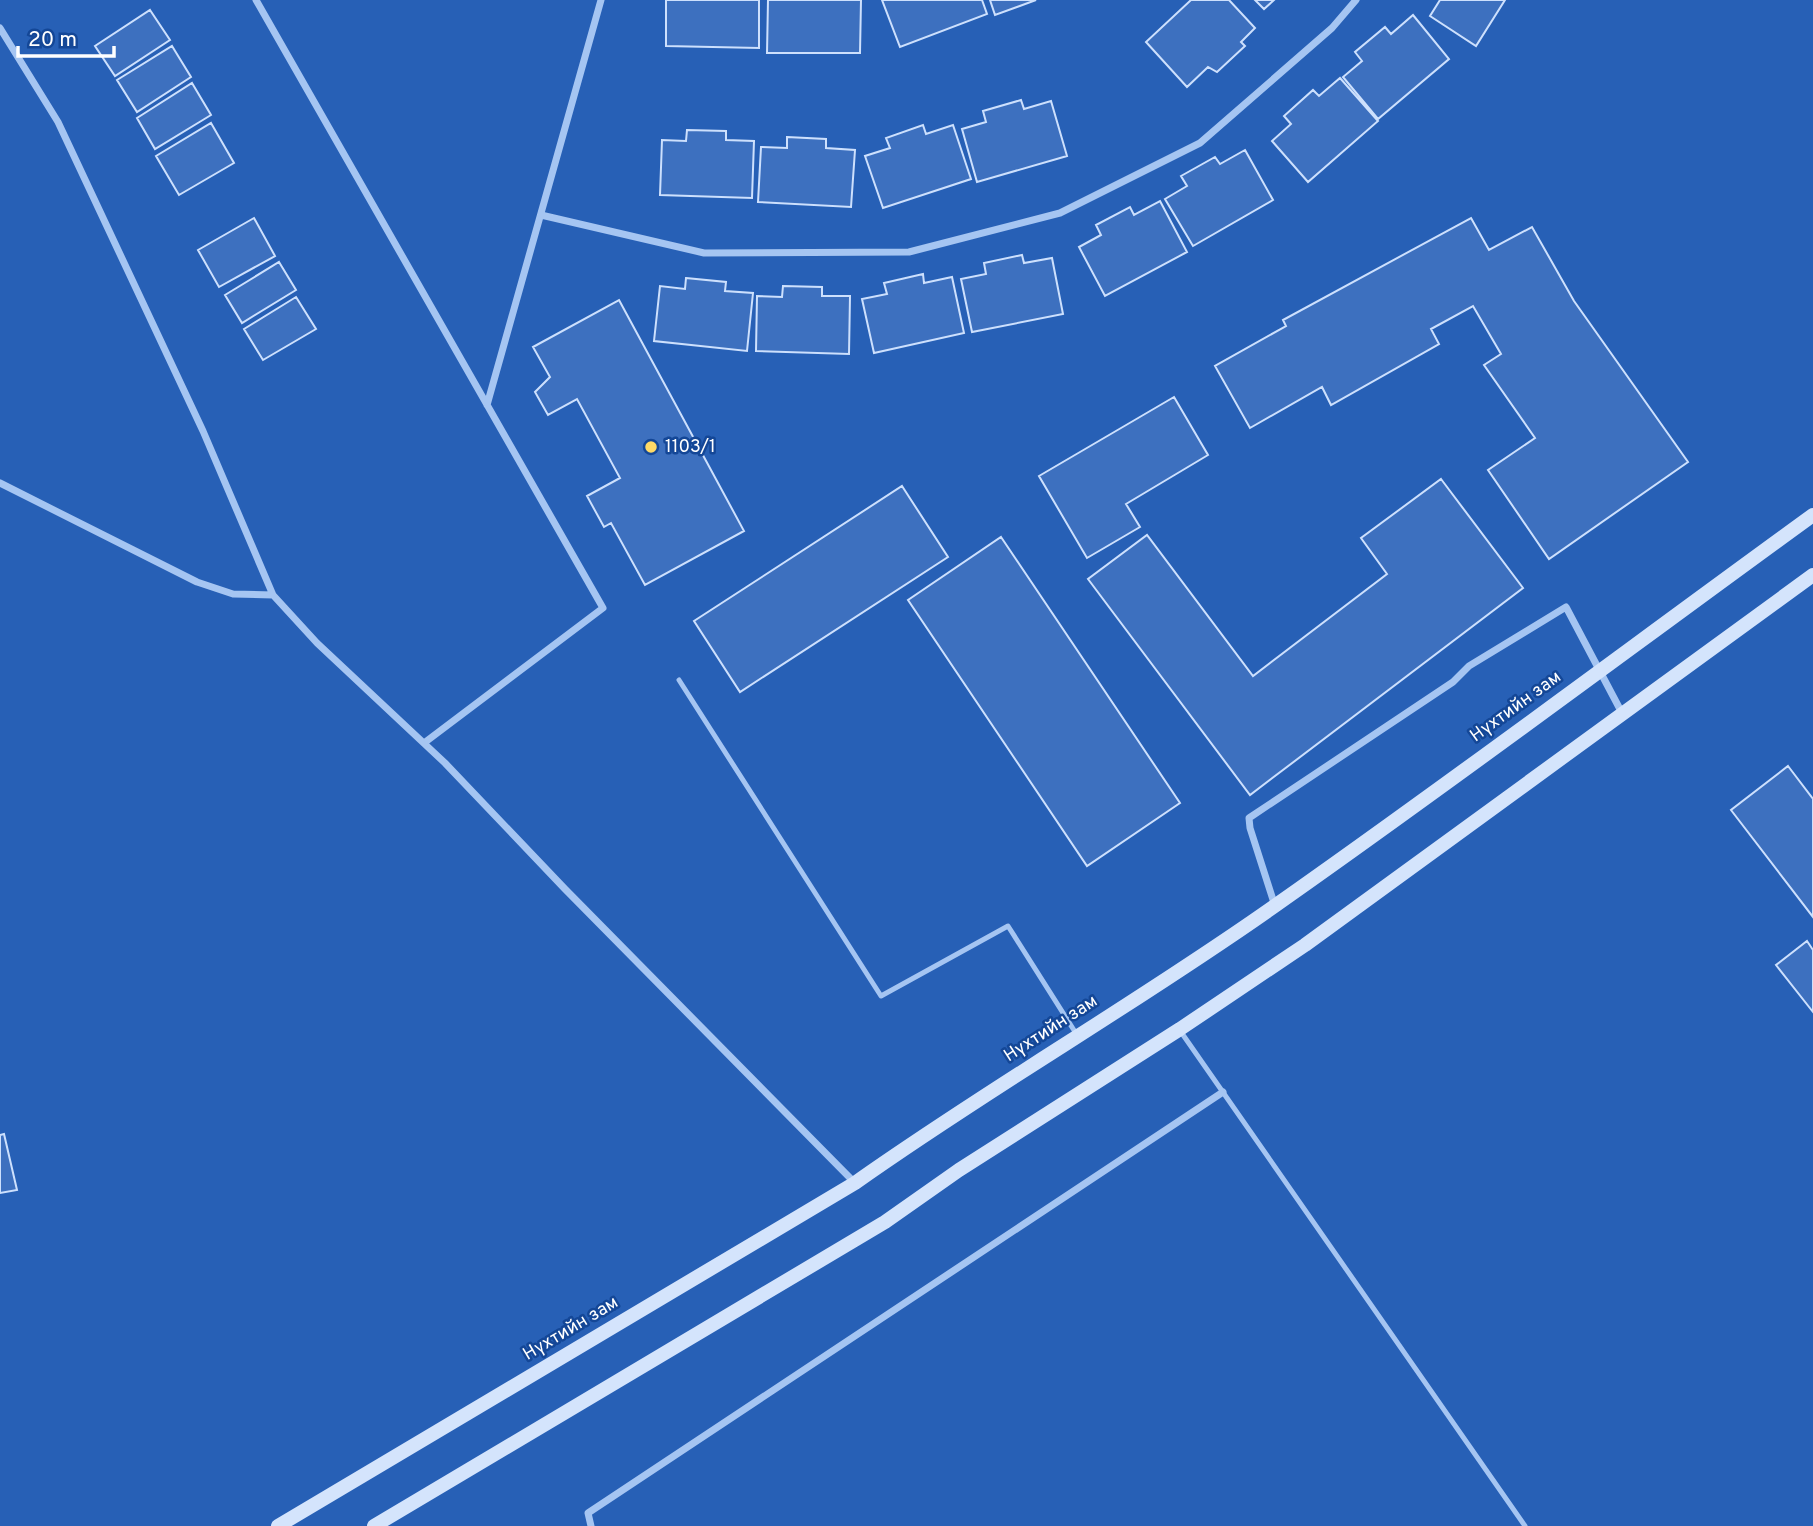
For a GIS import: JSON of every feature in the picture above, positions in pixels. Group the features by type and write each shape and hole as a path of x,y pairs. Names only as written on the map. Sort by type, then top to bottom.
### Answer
{"main road":[{"name":"Нүхтийн зам","path":"278,1526 855,1183 927,1132 1151,989 1275,906 1813,515"},
{"path":"374,1526 885,1223 959,1170 1180,1029 1306,945 1813,575"}],"street":[{"path":"256,0 603,608 424,743"},
{"path":"488,405 601,0"},
{"path":"541,215 704,253 909,252 1060,213 1200,143 1332,28 1356,0"},
{"path":"0,28 58,122 203,431 273,595 317,643 424,743 855,1183"},
{"path":"0,483 197,582 233,594 273,595"},
{"path":"1275,906 1250,828 1250,818 1453,682 1469,666 1566,607 1623,714"},
{"path":"591,1526 588,1513 1223,1091"}],"lane":[{"path":"679,680 881,996 1008,926 1077,1035"},
{"path":"1180,1029 1525,1526"}],"shaded area":[{"path":"0,0 1813,0 1813,1526 0,1526"}],"building":[{"path":"666,0 759,0 759,48 666,46"},
{"path":"768,0 861,0 860,53 767,53"},
{"path":"882,0 982,0 987,14 900,47"},
{"path":"990,0 1036,0 995,15"},
{"path":"1191,0 1229,0 1255,28 1241,42 1245,46 1217,72 1208,67 1187,87 1146,42"},
{"path":"1255,0 1274,0 1264,9"},
{"path":"1440,0 1505,0 1476,46 1430,16"},
{"path":"150,10 170,40 115,76 95,46"},
{"path":"1413,15 1449,59 1378,119 1343,77 1362,61 1355,52 1385,27 1391,34"},
{"path":"172,46 191,77 137,112 117,80"},
{"path":"1340,78 1378,121 1308,182 1272,141 1291,124 1284,116 1313,90 1319,96"},
{"path":"192,83 211,115 155,149 137,118"},
{"path":"1021,100 1024,109 1051,101 1067,156 977,182 962,129 986,122 983,111"},
{"path":"211,123 234,163 179,195 156,156"},
{"path":"923,125 926,134 953,125 971,179 883,208 865,156 890,148 886,138"},
{"path":"687,130 726,131 726,140 754,141 752,198 660,195 662,140 686,141"},
{"path":"787,137 826,139 826,148 855,150 851,207 758,202 761,147 787,148"},
{"path":"1245,150 1273,200 1193,246 1165,199 1187,186 1181,176 1215,157 1220,164"},
{"path":"1160,201 1187,252 1105,296 1079,247 1101,235 1096,225 1130,207 1134,215"},
{"path":"254,218 275,256 219,287 198,250"},
{"path":"1471,218 1489,250 1532,227 1574,301 1688,462 1549,559 1488,470 1535,438 1484,365 1501,354 1473,306 1431,329 1439,344 1331,405 1322,387 1250,428 1215,366 1286,326 1283,320"},
{"path":"1022,255 1024,263 1052,258 1063,314 972,332 961,279 986,274 984,263"},
{"path":"279,262 296,290 242,323 225,295"},
{"path":"923,274 924,283 952,277 964,333 874,353 862,299 887,294 884,283"},
{"path":"686,278 726,282 725,291 753,293 747,351 654,341 660,286 685,289"},
{"path":"783,286 822,287 822,296 850,296 849,354 756,351 757,296 782,297"},
{"path":"296,297 316,329 263,360 244,329"},
{"name":"1103/1","path":"619,300 744,531 645,585 611,523 604,527 587,496 620,478 577,399 548,415 535,392 550,377 533,347"},
{"path":"1174,397 1208,455 1126,504 1140,527 1087,558 1039,476"},
{"path":"1441,479 1523,588 1250,795 1088,579 1147,535 1253,676 1387,574 1361,538"},
{"path":"902,486 948,557 740,692 694,621"},
{"path":"1001,537 1180,803 1087,866 908,600"},
{"path":"1788,766 1813,799 1813,917 1731,810"},
{"path":"1807,941 1813,950 1813,1012 1776,965"},
{"path":"4,1134 17,1190 0,1193 0,1135"}],"place":[{"name":"1103/1","path":"651,447"}]}
